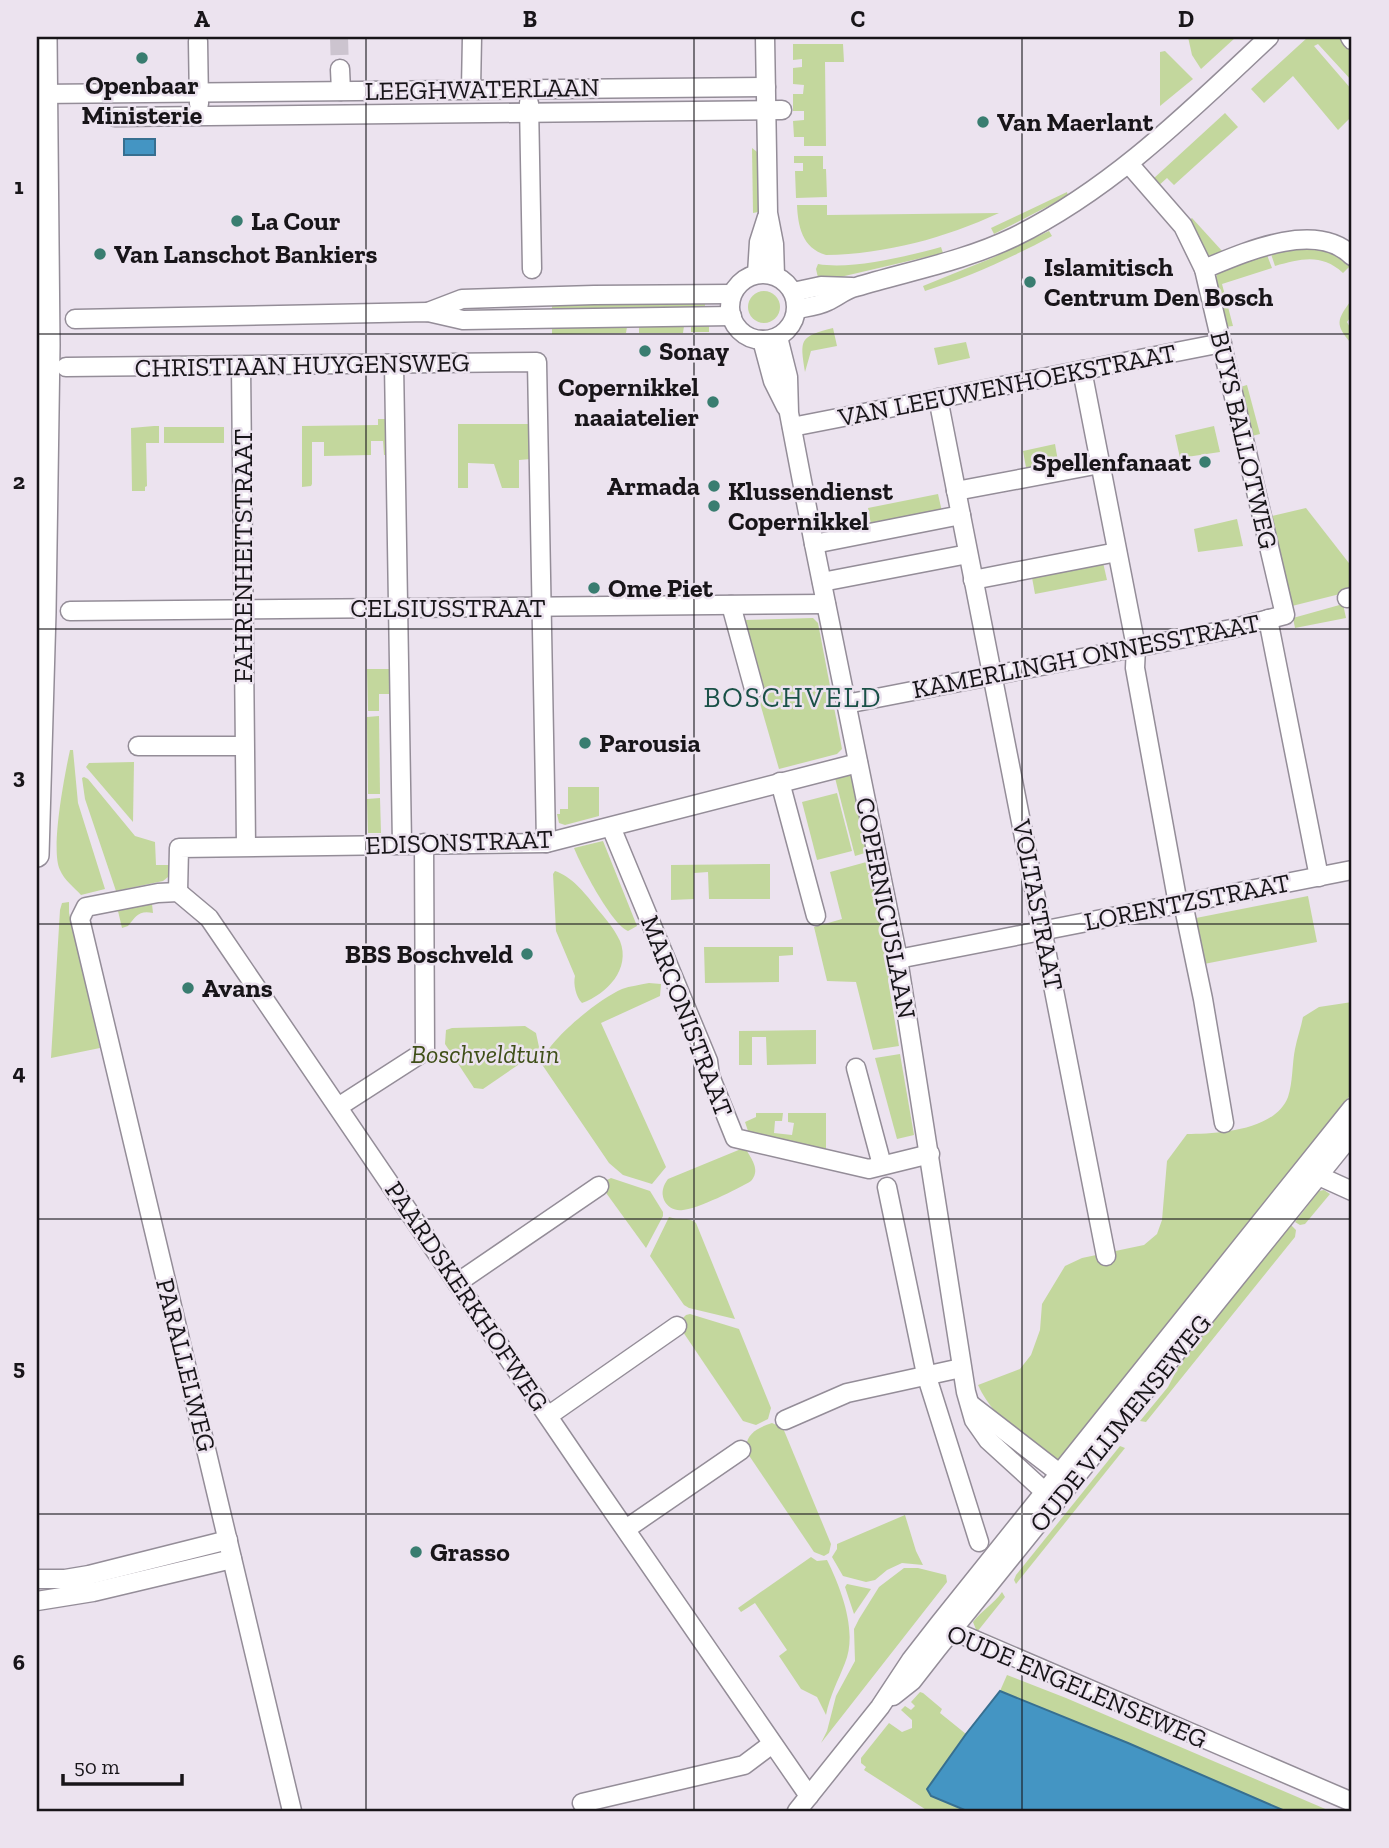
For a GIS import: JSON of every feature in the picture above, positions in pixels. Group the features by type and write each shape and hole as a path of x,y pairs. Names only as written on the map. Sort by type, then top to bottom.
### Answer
{"main road":[{"path":"37,855 48,345 41,94 45,37"}],"street":[{"path":"471,89 472,37"},
{"path":"765,37 766,87 774,111 768,213 774,244 766,275"},
{"path":"795,301 824,303 852,287 915,272 973,254 1013,237 1095,191 1129,164 1269,37"},
{"path":"198,41 199,116"},
{"path":"340,69 341,91"},
{"name":"LEEGHWATERLAAN","path":"41,94 766,87"},
{"path":"528,89 532,269"},
{"name":"LEEGHWATERLAAN","path":"109,117 774,111"},
{"name":"BUYS BALLOTWEG","path":"1129,164 1183,226 1204,269 1222,343 1277,617 1319,877"},
{"path":"1204,269 1289,240 1300,239 1312,238 1331,242 1352,256"},
{"path":"766,275 786,282 795,301 788,329 770,339 747,336 740,331 732,316 732,294 744,280 766,275"},
{"name":"CHRISTIAAN HUYGENSWEG","path":"428,312 462,299 732,294"},
{"name":"CHRISTIAAN HUYGENSWEG","path":"75,319 428,312 463,320 732,316"},
{"name":"COPERNICUSLAAN","path":"770,339 788,377 791,420 814,544 898,958 961,1368 974,1420 1004,1458 1051,1497"},
{"name":"VAN LEEUWENHOEKSTRAAT","path":"791,420 938,398 1222,343"},
{"name":"CHRISTIAAN HUYGENSWEG","path":"66,367 537,362 541,607"},
{"path":"394,364 402,844"},
{"name":"FAHRENHEITSTRAAT","path":"241,366 246,846"},
{"path":"1082,370 1136,647 1135,668 1180,904 1203,999 1224,1123"},
{"name":"VOLTASTRAAT","path":"938,398 1106,1256"},
{"path":"956,491 1100,464"},
{"path":"814,544 961,515"},
{"path":"973,580 1117,552"},
{"path":"822,582 968,554"},
{"name":"CELSIUSSTRAAT","path":"70,611 826,604"},
{"path":"731,605 754,689"},
{"path":"541,607 546,843"},
{"name":"KAMERLINGH ONNESSTRAAT","path":"846,704 1231,629 1277,617"},
{"path":"138,747 244,746"},
{"name":"EDISONSTRAAT","path":"178,892 179,848 546,843 858,763"},
{"path":"780,782 816,916"},
{"name":"MARCONISTRAAT","path":"611,827 708,1061 710,1076 735,1138 869,1169 930,1154"},
{"path":"338,1107 425,1051 424,843"},
{"name":"LORENTZSTRAAT","path":"898,958 1352,870"},
{"name":"PARALLELWEG","path":"178,892 158,892 86,907 80,919 292,1811"},
{"name":"PAARDSKERKHOFWEG","path":"178,892 209,918 809,1796"},
{"path":"856,1068 882,1165"},
{"name":"OUDE VLIJMENSEWEG","path":"946,1628 1311,1172 1352,1108"},
{"name":"OUDE VLIJMENSEWEG","path":"1311,1172 1352,1131"},
{"path":"1311,1172 1352,1191"},
{"path":"457,1283 599,1186"},
{"path":"887,1188 926,1374 979,1542"},
{"path":"548,1416 677,1326"},
{"path":"785,1420 847,1393 961,1368"},
{"path":"970,1404 1066,1478"},
{"path":"626,1529 740,1450"},
{"path":"37,1579 65,1579 89,1575 228,1540"},
{"path":"37,1601 232,1559"},
{"name":"OUDE ENGELENSEWEG","path":"797,1811 880,1707 911,1660 946,1628 1352,1802"},
{"path":"582,1803 744,1765 772,1744"}],"green space":[{"path":"1188,37 1236,37 1201,69 1192,55"},
{"path":"1308,37 1344,37 1352,47 1352,81 1318,44 1314,46 1352,90 1352,116 1338,130 1293,76 1264,103 1251,89"},
{"path":"793,44 843,44 844,62 825,62 826,146 804,146 804,137 794,137 793,121 804,120 804,111 793,111 793,94 803,94 804,85 793,84 793,68 802,67 802,59 793,60"},
{"path":"1165,51 1193,79 1160,106 1160,52"},
{"path":"1225,113 1238,127 1174,185 1167,178 1157,187 1153,179"},
{"path":"752,148 761,155 758,212 753,213"},
{"path":"794,156 823,156 827,197 796,198 795,171 803,171 803,163 794,163"},
{"path":"1067,192 1068,196 994,234 991,228"},
{"path":"797,205 827,205 827,215 999,213 958,230 915,243 871,252 826,255 807,242 800,228"},
{"path":"1192,218 1223,252 1208,256 1188,221"},
{"path":"1049,231 1052,236 1021,252 925,291 923,286"},
{"path":"1292,246 1323,246 1350,261 1350,266 1343,273 1327,262 1310,259 1275,266 1271,254"},
{"path":"941,247 943,253 819,282 816,269 818,264 863,264"},
{"path":"1267,255 1272,268 1222,284 1233,326 1225,327 1215,290 1220,270"},
{"path":"764,291 776,295 780,307 776,319 764,323 752,319 748,307 752,295"},
{"path":"1352,299 1352,315 1347,322 1352,331 1352,344 1342,331 1340,322"},
{"path":"705,300 705,312 552,313 552,301"},
{"path":"709,321 709,332 691,332 691,327 684,326 683,333 639,333 639,327 627,327 626,333 552,334 552,325"},
{"path":"833,328 837,346 811,351 805,372 802,352 804,341 814,334"},
{"path":"966,342 970,358 938,365 934,348"},
{"path":"1247,385 1260,434 1252,436 1240,387"},
{"path":"378,419 389,419 389,455 384,455 383,441 371,441 371,455 324,456 324,442 312,442 312,484 302,487 302,426 378,425"},
{"path":"458,424 530,424 531,459 519,460 519,488 502,488 494,464 468,463 468,488 458,488"},
{"path":"159,426 159,443 146,443 145,491 132,491 131,428"},
{"path":"1214,426 1220,452 1180,458 1175,435"},
{"path":"164,427 224,427 224,443 164,443"},
{"path":"1055,444 1059,467 1027,473 1023,451"},
{"path":"938,494 943,516 872,530 868,508"},
{"path":"1306,508 1352,567 1352,591 1292,606 1272,516"},
{"path":"1237,519 1243,546 1198,552 1194,529"},
{"path":"1102,558 1107,580 1035,594 1031,572"},
{"path":"1343,604 1346,618 1295,628 1293,618"},
{"path":"813,618 818,623 842,749 837,754 779,769 755,686 744,620"},
{"path":"367,669 392,669 393,694 379,694 379,711 368,711"},
{"path":"379,716 380,794 368,794 367,717"},
{"path":"70,750 73,750 78,803 105,889 81,895 64,877 57,860 59,811"},
{"path":"134,762 133,822 86,767 89,763"},
{"path":"834,774 849,774 853,778 868,852 855,856"},
{"path":"84,777 135,836 155,842 156,865 170,865 168,877 163,881 116,891 85,799"},
{"path":"568,787 599,787 599,816 565,825 559,823 557,814 560,814 560,809 568,809"},
{"path":"837,793 852,851 817,860 802,802"},
{"path":"380,798 381,833 368,833 367,799"},
{"path":"603,841 637,926 628,931 606,907 574,848"},
{"path":"870,861 891,974 888,980 899,1046 873,1050 856,982 827,981 814,927 842,919 830,872"},
{"path":"770,864 770,899 709,899 708,872 694,873 694,899 671,900 671,865"},
{"path":"555,871 572,881 587,896 615,932 623,951 619,971 608,987 582,1003 574,983 575,976 556,931"},
{"path":"1308,896 1317,942 1204,964 1196,918"},
{"path":"69,902 69,913 100,1048 51,1058 60,910 62,903"},
{"path":"152,904 153,913 141,913 128,926 122,928 118,911"},
{"path":"704,947 793,947 793,955 779,956 779,982 705,983"},
{"path":"649,983 661,984 660,996 601,1023 666,1167 652,1184 623,1175 609,1163 541,1063 554,1043 588,1010 622,989"},
{"path":"1352,1002 1352,1093 1063,1461 1057,1463 1002,1419 978,1385 1020,1369 1031,1355 1040,1330 1042,1304 1065,1266 1082,1258 1144,1245 1157,1234 1162,1220 1167,1161 1187,1134 1244,1128 1271,1117 1288,1097 1303,1017 1319,1007"},
{"name":"Boschveldtuin","path":"525,1026 536,1033 539,1047 537,1052 483,1089 474,1088 445,1044 446,1030 452,1028"},
{"path":"816,1030 816,1064 767,1065 766,1037 752,1037 752,1065 739,1065 739,1031"},
{"path":"900,1054 914,1135 897,1139 875,1058"},
{"path":"756,1113 783,1113 782,1121 775,1121 774,1133 792,1135 794,1123 788,1122 788,1113 826,1113 826,1152 750,1137 745,1122 756,1117"},
{"path":"741,1149 747,1151 755,1166 751,1181 689,1209 675,1209 666,1203 663,1192 668,1179"},
{"path":"611,1178 650,1191 663,1212 646,1248 604,1190 605,1181"},
{"path":"1324,1190 1330,1194 1305,1224 1295,1222 1319,1191"},
{"path":"669,1217 696,1223 735,1319 684,1305 650,1256"},
{"path":"1291,1225 1296,1230 1295,1237 1146,1422 1140,1421 1168,1387 1183,1358"},
{"path":"690,1314 739,1329 771,1408 768,1419 756,1425 743,1421 681,1329 680,1321"},
{"path":"772,1423 783,1428 831,1544 829,1553 824,1556 814,1552 748,1454 747,1442 752,1434"},
{"path":"1120,1446 1125,1448 1016,1584 1016,1575"},
{"path":"905,1515 923,1565 902,1563 875,1580 866,1582 843,1576 832,1557 837,1544"},
{"path":"811,1557 817,1561 827,1560 838,1584 849,1624 849,1651 826,1715 817,1697 801,1689 779,1656 787,1650 755,1603 741,1612 738,1608"},
{"path":"904,1568 918,1568 946,1575 947,1582 821,1743 836,1696 855,1661 854,1629 879,1587"},
{"path":"847,1584 871,1589 854,1614 845,1587"},
{"path":"1002,1592 1005,1597 977,1632 973,1622"},
{"path":"1007,1675 1330,1811 1285,1811 1000,1691"},
{"path":"920,1692 942,1709 940,1713 966,1734 927,1790 931,1796 967,1811 928,1811 864,1770 866,1767 861,1763 861,1758 889,1723 902,1732 912,1728 912,1720 901,1710 905,1706 911,1710 915,1706 911,1702"}],"water":[{"path":"124,139 155,139 155,155 124,155"},
{"path":"1000,1691 1285,1811 967,1811 931,1796 927,1789"}],"tunnel":[{"path":"339,37 340,69"}],"place":[{"name":"Openbaar Ministerie","path":"142,58"},
{"name":"Van Maerlant","path":"983,122"},
{"name":"La Cour","path":"237,221"},
{"name":"Van Lanschot Bankiers","path":"100,254"},
{"name":"Islamitisch Centrum Den Bosch","path":"1030,282"},
{"name":"Sonay","path":"645,351"},
{"name":"Copernikkel naaiatelier","path":"713,402"},
{"name":"Spellenfanaat","path":"1205,462"},
{"name":"Armada","path":"714,486"},
{"name":"Klussendienst Copernikkel","path":"714,506"},
{"name":"Ome Piet","path":"594,588"},
{"name":"Parousia","path":"585,743"},
{"name":"BBS Boschveld","path":"527,954"},
{"name":"Avans","path":"188,988"},
{"name":"Grasso","path":"416,1552"}],"district":[{"name":"BOSCHVELD","path":"793,697"}]}
